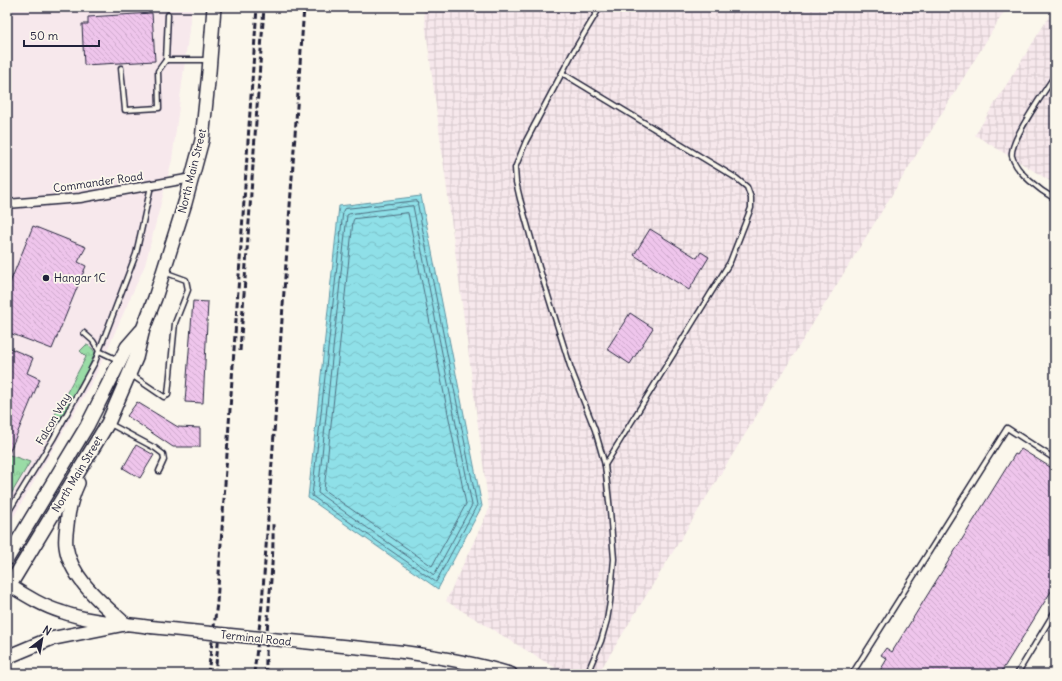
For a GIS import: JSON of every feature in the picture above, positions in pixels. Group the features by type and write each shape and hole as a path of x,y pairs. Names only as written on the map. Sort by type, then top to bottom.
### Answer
{"main road":[{"name":"North Main Street","path":"8,586 108,423 128,373 136,358 143,329 163,271 192,178 202,140 214,7"},
{"name":"North Main Street","path":"7,559 87,426 127,347 143,329"},
{"path":"108,423 74,491 68,518 66,546 70,559 86,586 98,600 125,624"},
{"name":"Terminal Road","path":"8,586 27,597 62,612 83,618 151,627 403,652 487,666 511,674"},
{"path":"7,657 50,639 125,624"}],"street":[{"name":"Commander Road","path":"7,204 80,198 192,178"}],"lane":[{"path":"587,674 601,641 607,620 614,559 605,465 595,430 571,369 541,274 520,199 516,182 515,168 526,141 562,73 600,7"},
{"path":"121,68 125,110 159,108 158,71 166,60 168,15"},
{"path":"166,60 210,60"},
{"path":"562,73 736,178 747,187 751,198 751,208 730,262 605,465"},
{"path":"1055,75 1026,122 1014,145 1012,155 1015,163 1023,174 1045,193 1055,199"},
{"name":"Falcon Way","path":"7,514 53,438 95,362 136,254 151,185"},
{"path":"84,333 93,341 99,351 120,361 128,373 164,397 168,395 175,323 188,290 186,280 163,271"},
{"path":"108,423 155,448 163,454 164,460 159,471"},
{"path":"852,674 1007,428 1055,459"},
{"path":"1017,674 1055,610"}],"shaded area":[{"path":"7,7 192,7 172,160 145,265 95,377 7,528"},
{"path":"423,7 1007,7 598,674 565,674 446,601 489,509"},
{"path":"1055,7 1055,184 975,135"}],"green space":[{"path":"86,345 92,348 95,353 87,371 57,425 51,422 86,357 80,351"},
{"path":"7,454 30,462 7,501"}],"water":[{"path":"421,196 482,506 438,589 308,498 339,206"}],"building":[{"path":"152,13 155,61 84,65 82,24 88,24 88,17"},
{"name":"Hangar 1C","path":"33,226 86,247 78,262 86,266 52,349 7,332 7,290"},
{"path":"650,229 697,258 701,252 709,257 689,290 634,255"},
{"path":"193,301 208,302 203,403 185,402"},
{"path":"630,313 653,328 630,364 607,349"},
{"path":"7,347 33,358 27,373 40,379 7,458"},
{"path":"137,402 178,427 200,428 200,447 173,447 127,416"},
{"path":"136,445 154,455 140,478 123,468"},
{"path":"1021,449 1055,470 1055,585 1000,674 878,674 887,659 881,655 886,648 892,652 1015,454 1017,455"}],"railway":[{"path":"208,674 217,603 257,7"},
{"path":"240,351 264,7"},
{"path":"254,674 262,604 304,7"},
{"path":"266,674 273,524"},
{"path":"215,674 219,634"}],"place":[{"name":"Hangar 1C","path":"46,278"}]}
